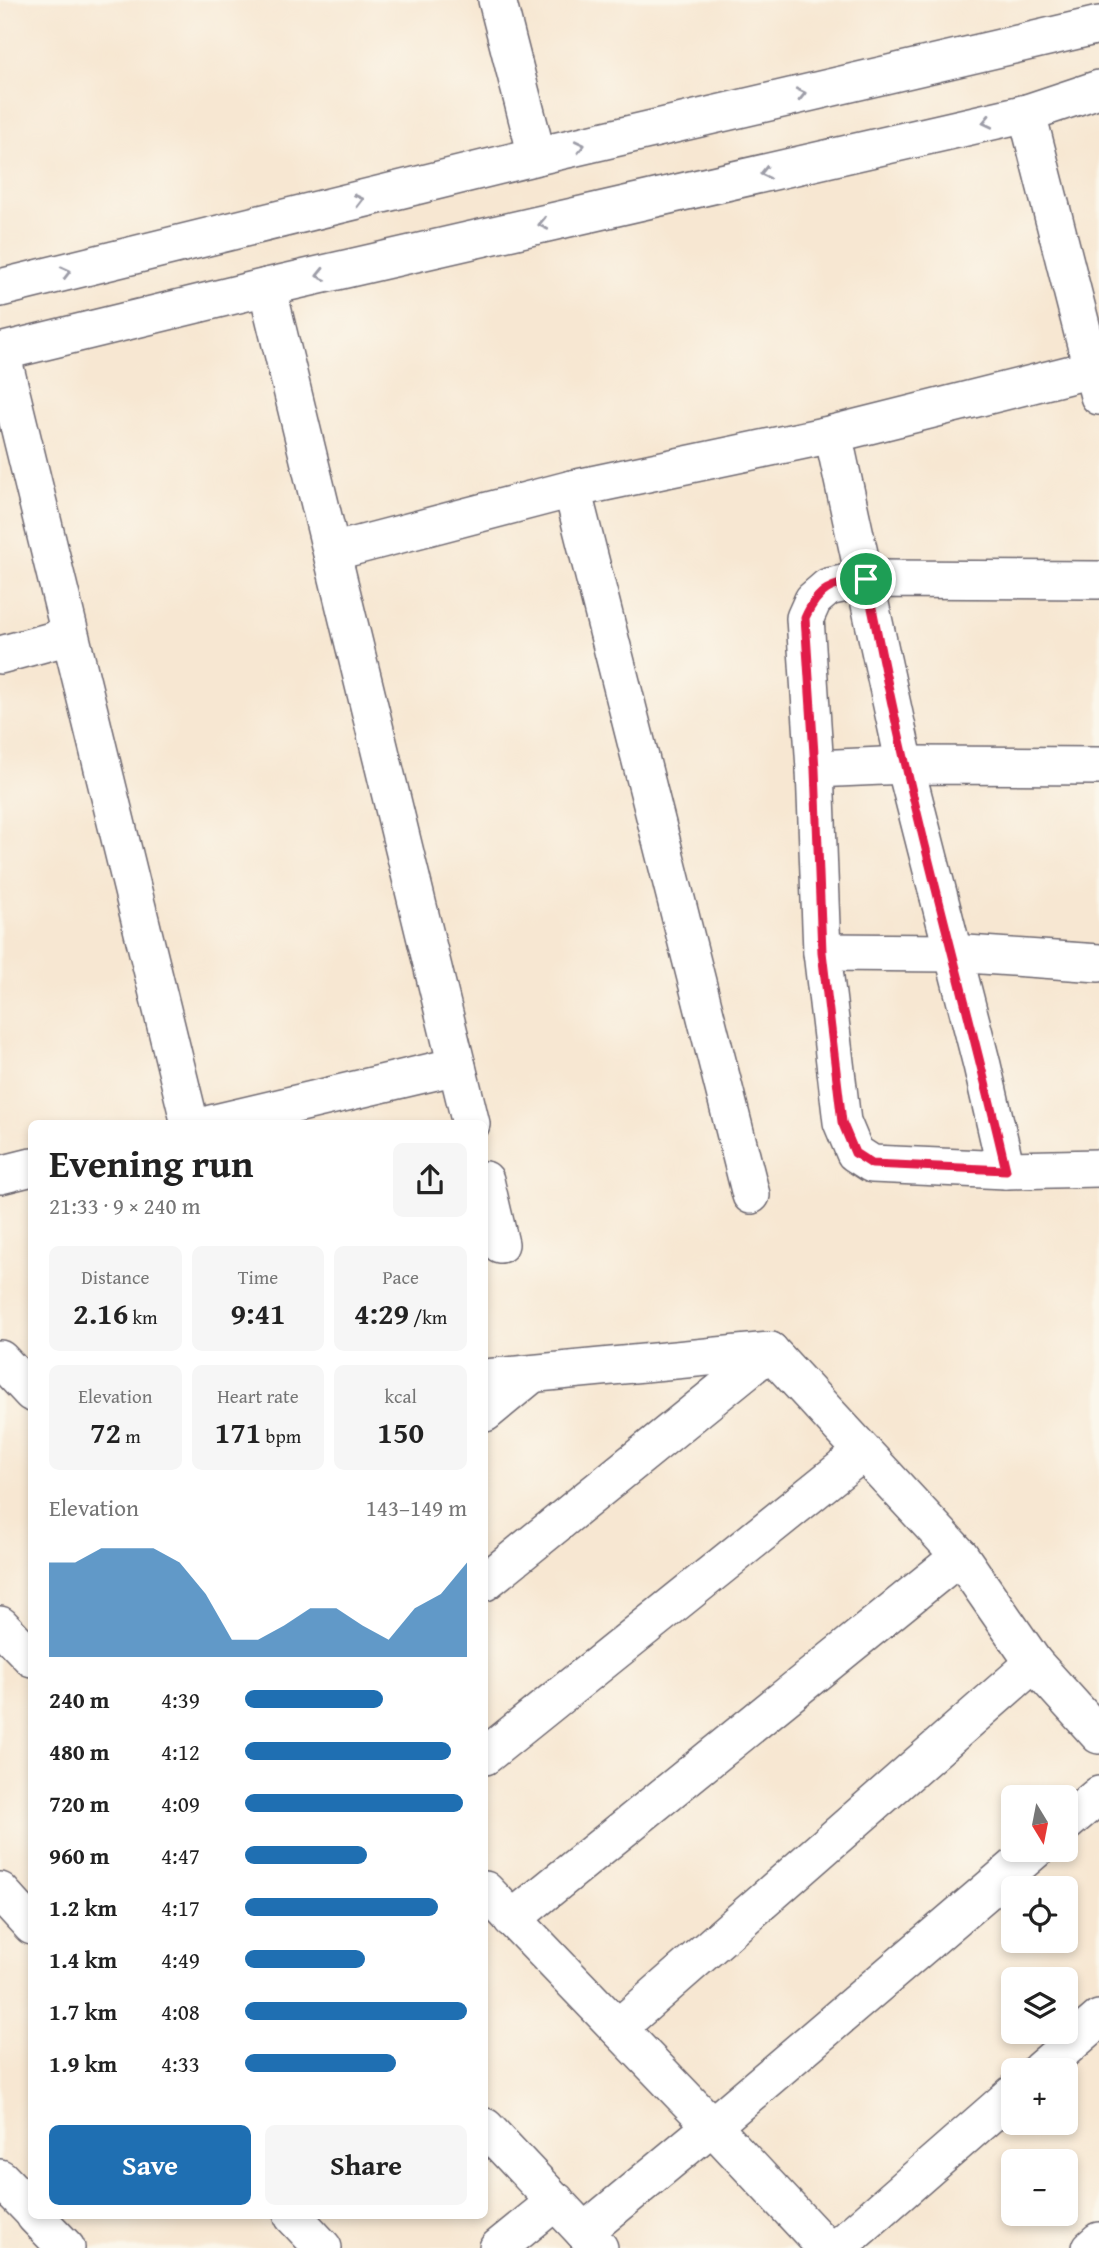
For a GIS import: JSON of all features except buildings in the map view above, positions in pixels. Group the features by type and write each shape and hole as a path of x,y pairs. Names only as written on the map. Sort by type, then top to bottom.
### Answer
{"street":[{"path":"497,0 537,156"},
{"path":"0,288 537,156 1099,25"},
{"path":"189,1120 0,352 267,287 1027,113 1099,89"},
{"path":"332,552 572,489 833,434 1096,383 1027,113"},
{"path":"267,287 470,1120"},
{"path":"833,434 905,765 951,953 982,1065 1006,1170"},
{"path":"572,489 751,1195"},
{"path":"1099,580 866,579 828,587 813,600 805,618 815,769 822,952 842,1122 855,1153 872,1164 1006,1170 1099,1168"},
{"path":"0,655 70,636"},
{"path":"815,769 905,765 1099,766"},
{"path":"822,952 951,953 1099,963"},
{"path":"228,1120 457,1066"},
{"path":"0,1175 28,1168"},
{"path":"488,1193 500,1244"},
{"path":"488,1378 770,1351"},
{"path":"770,1351 960,1556 1034,1663 1099,1735"},
{"path":"488,1580 770,1351"},
{"path":"0,1359 28,1389"},
{"path":"488,1411 531,1375"},
{"path":"488,1754 863,1452"},
{"path":"512,1919 960,1556"},
{"path":"618,2028 1034,1663"},
{"path":"1078,1813 1099,1795"},
{"path":"488,2130 592,2240 712,2126 1021,1862"},
{"path":"0,1891 28,1922"},
{"path":"488,1893 826,2248"},
{"path":"1054,2058 1099,2019"},
{"path":"837,2248 1001,2104"},
{"path":"0,2178 28,2207"},
{"path":"498,2248 556,2201"},
{"path":"39,2219 66,2248"},
{"path":"296,2219 323,2248"},
{"path":"1091,2248 1099,2241"}],"route":[{"path":"866,579 905,765 951,953 982,1065 1006,1170 872,1164 855,1153 842,1122 822,952 815,769 805,618 813,600 828,587 866,579"}]}
